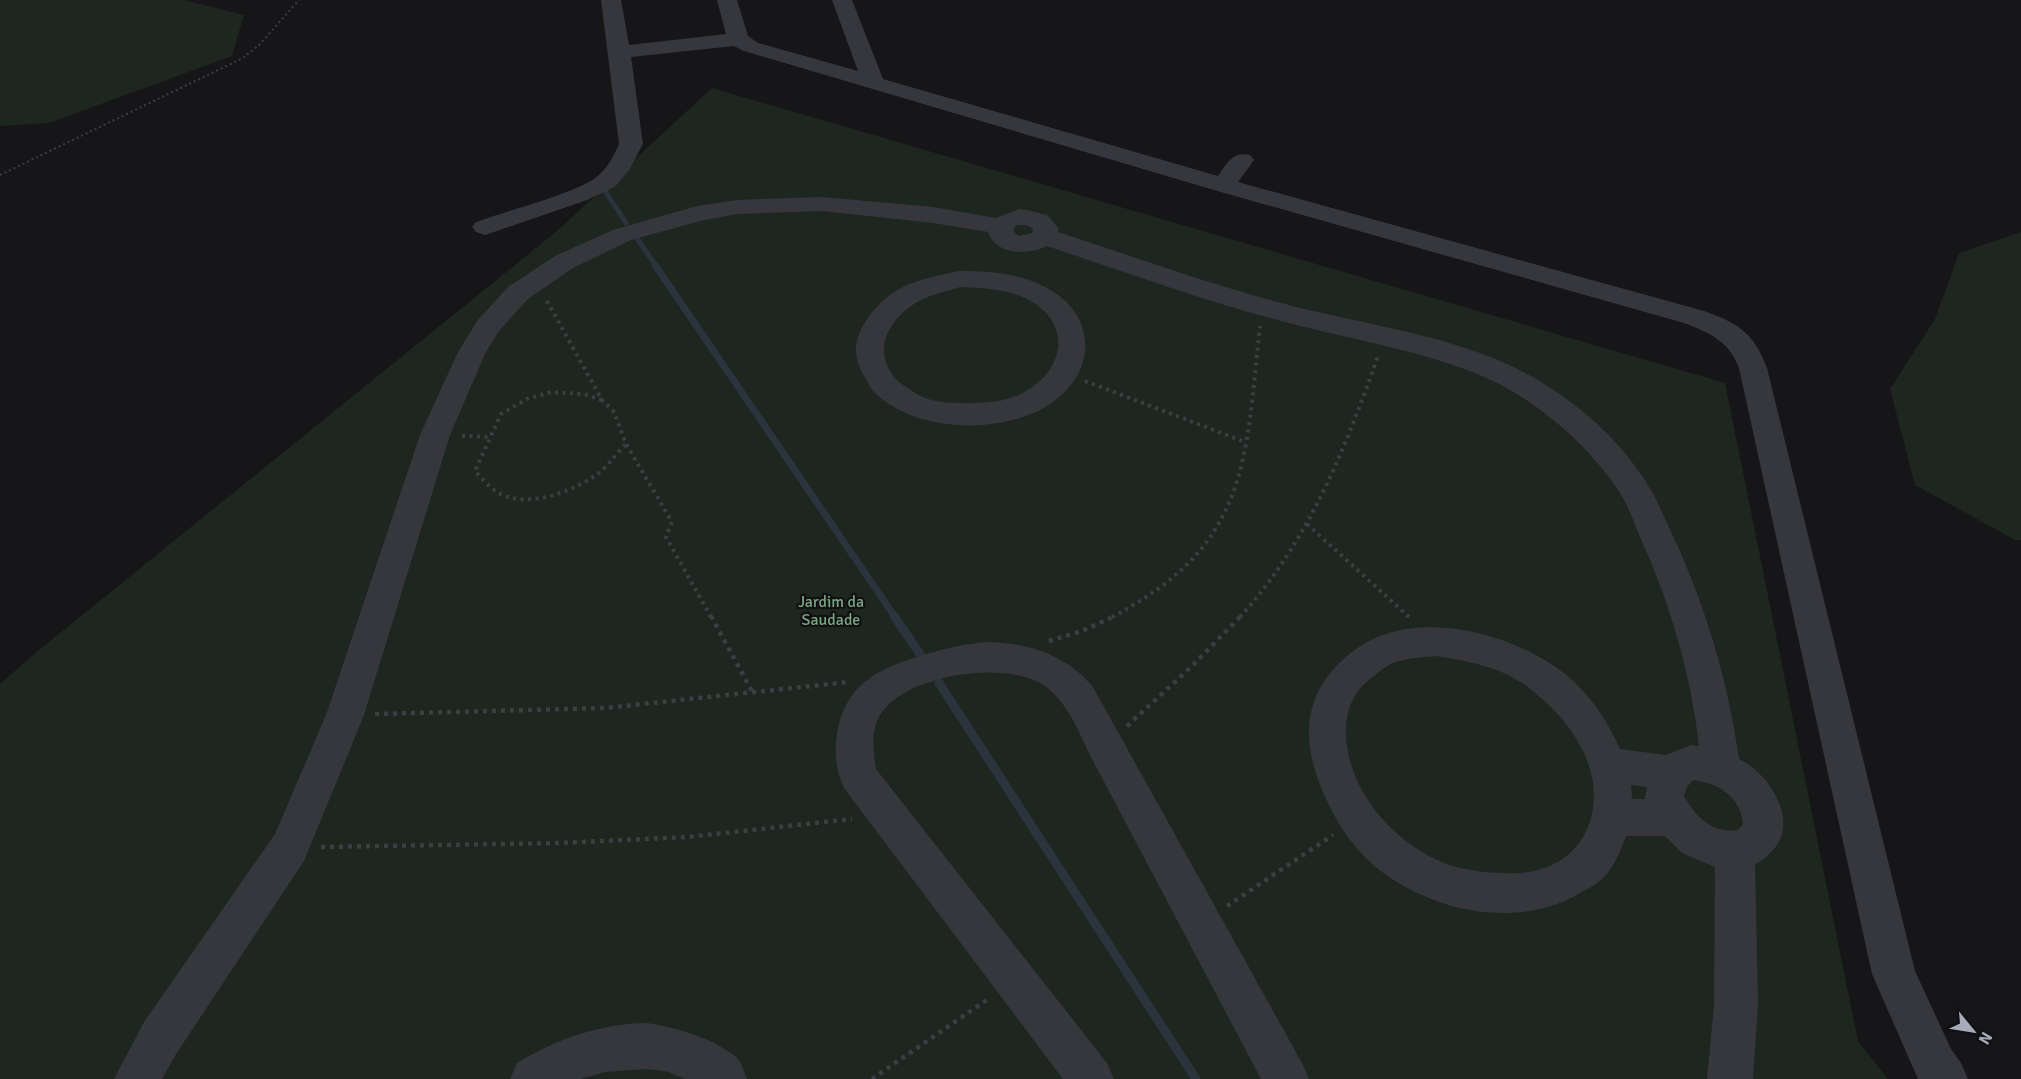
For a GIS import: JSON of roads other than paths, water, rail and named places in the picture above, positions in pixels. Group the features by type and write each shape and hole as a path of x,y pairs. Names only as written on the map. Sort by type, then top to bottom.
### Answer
{"street":[{"path":"485,227 588,191 606,182 621,165 631,144 611,0"},
{"path":"727,0 738,39"},
{"path":"842,0 873,82"},
{"path":"620,52 738,39 752,46 873,82 1232,172 1694,317 1719,326 1737,338 1748,350 1894,974 1935,1065 1945,1079"},
{"path":"137,1079 160,1038 290,847 345,715 435,435 471,354 487,327 518,293 564,262 622,235 697,214 737,207 822,204 933,215 1021,237 1262,307 1458,357 1494,370 1517,382 1574,423 1603,450 1628,480 1677,583 1698,642 1716,723 1721,768"},
{"path":"999,281 1021,237"},
{"path":"959,279 999,281 1035,292 1053,304 1066,319 1073,337 1073,355 1065,373 1050,390 1028,403 1001,412 971,416 941,414 914,406 892,393 877,377 868,359 868,340 876,322 890,306 909,292 933,284 959,279"},
{"path":"1437,641 1472,646 1508,657 1541,676 1571,702 1594,732 1609,765 1614,799 1607,836 1587,866 1553,887 1511,895 1464,890 1423,874 1386,850 1356,819 1337,787 1327,754 1327,723 1335,695 1352,672 1375,655 1404,645 1437,641"},
{"path":"1091,1079 858,776 854,742 859,720 866,706 881,688 894,681 948,662 1005,657 1035,663 1056,674 1073,688 1090,712 1104,747 1286,1079"},
{"path":"1691,762 1707,763 1721,768 1738,778 1760,804 1764,816 1764,831 1748,848 1734,851 1720,850 1687,834 1674,819 1664,797 1671,773 1680,765 1691,762"},
{"path":"1609,765 1671,773"},
{"path":"1611,817 1674,819"},
{"path":"1730,1079 1736,1005 1734,851"},
{"path":"533,1079 547,1069 594,1051 639,1045 682,1053 720,1074 724,1079"}],"waterway":[{"path":"603,188 626,223"},
{"path":"636,237 656,266"},
{"path":"655,265 895,617"},
{"path":"894,616 920,654"},
{"path":"939,683 1196,1079"}],"park label":[{"name":"Jardim da Saudade","path":"831,611"}]}
